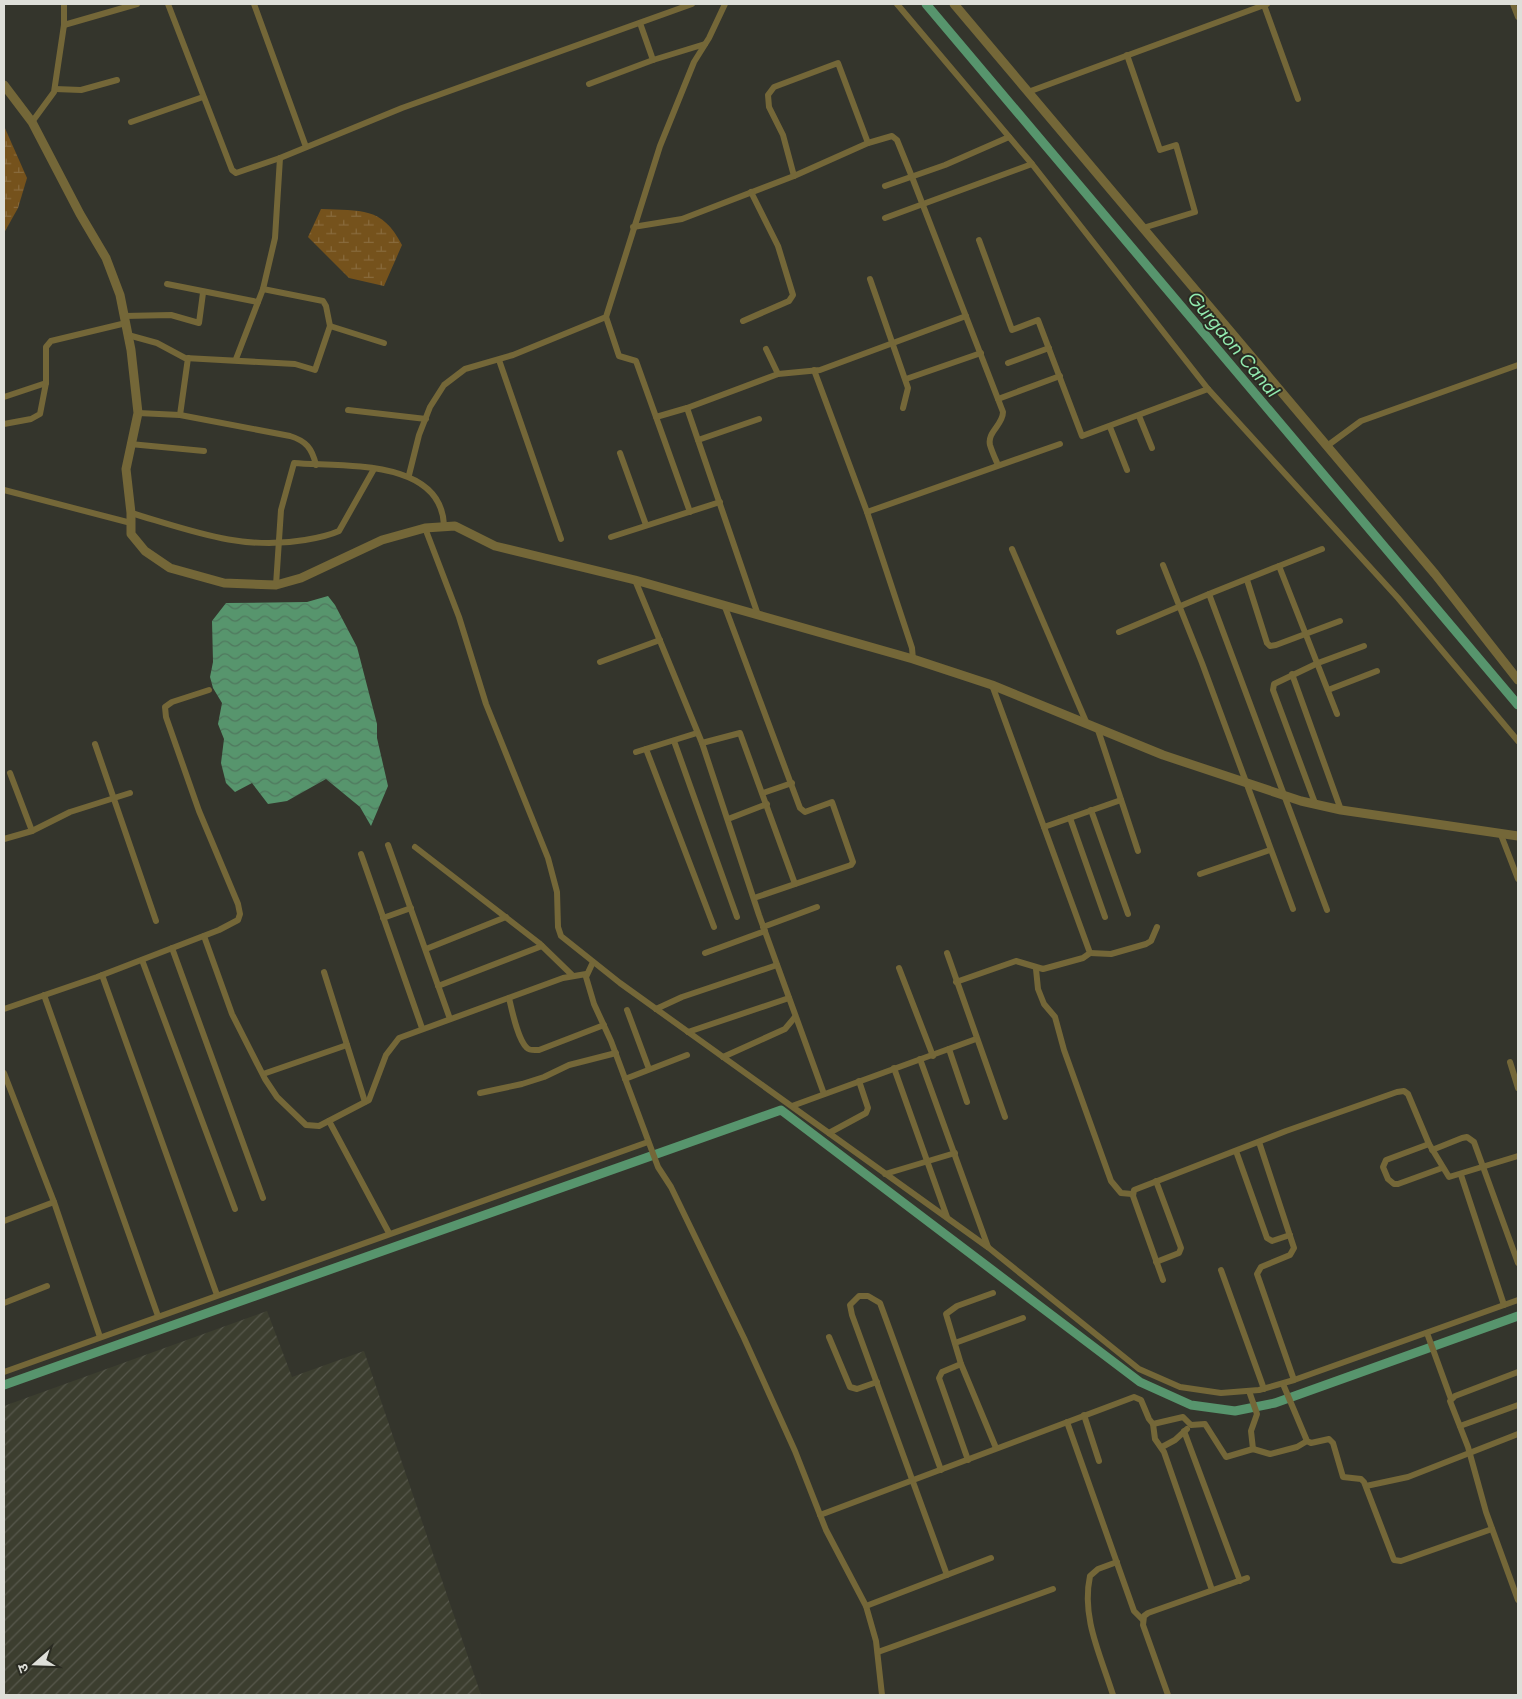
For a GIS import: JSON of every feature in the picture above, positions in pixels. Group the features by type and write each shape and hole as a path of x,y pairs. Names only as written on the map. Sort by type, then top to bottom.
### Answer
{"street":[{"path":"32,122 54,89 64,25 64,4"},
{"path":"64,25 137,4"},
{"path":"168,4 232,170 236,173 242,173 402,108 692,4"},
{"path":"254,4 306,147"},
{"path":"690,512 636,361 619,356 606,318 660,146 694,62 705,44 722,4"},
{"path":"897,4 1032,164 1208,389 1398,598 1518,741"},
{"path":"954,4 1435,574 1518,680"},
{"path":"1028,92 1266,4 1298,99"},
{"path":"1513,4 1518,17"},
{"path":"640,23 653,60"},
{"path":"589,84 653,60 705,44"},
{"path":"1127,56 1160,150 1176,146 1195,212 1143,228"},
{"path":"794,176 783,135 769,107 768,95 774,87 838,63 868,143"},
{"path":"54,89 81,90 117,80"},
{"path":"4,85 32,122 80,214 106,258 120,295 128,335 138,413 126,469 132,513 131,534 146,551 170,568 224,583 276,585 301,578 382,540 426,528 444,525 455,526 495,546 635,580 913,659 992,685 1163,754 1285,796 1341,810 1500,835 1518,836"},
{"path":"131,122 204,97"},
{"path":"633,227 682,218 794,176 868,143 892,136 897,140 912,177 1003,412 1003,419 990,435 989,444 998,465"},
{"path":"885,186 912,177 1009,137"},
{"path":"236,359 263,289 275,238 280,158"},
{"path":"885,218 1032,164"},
{"path":"743,321 789,301 793,295 778,246 751,192"},
{"path":"979,240 1012,330 1038,320 1082,436 1208,389"},
{"path":"870,279 892,345 906,379 908,388 903,408"},
{"path":"167,284 203,293 258,302"},
{"path":"128,335 157,343 188,358 236,359 296,364 315,370 330,326 326,306 322,301 263,289"},
{"path":"4,424 32,419 40,414 46,383 46,347 51,341 125,319 171,315 199,324 203,293"},
{"path":"656,417 687,408 778,374 820,370 892,345 966,316"},
{"path":"408,476 426,419 444,385 465,368 499,360 606,318"},
{"path":"330,326 384,343"},
{"path":"1008,363 1049,348"},
{"path":"766,349 778,374"},
{"path":"906,379 981,353"},
{"path":"180,415 188,358"},
{"path":"499,360 560,539"},
{"path":"1327,446 1361,421 1518,365"},
{"path":"814,370 868,512 912,648 913,659"},
{"path":"998,399 1060,376"},
{"path":"4,397 46,383"},
{"path":"687,408 758,615"},
{"path":"348,410 426,419"},
{"path":"138,413 180,415 303,440 313,452 316,465"},
{"path":"1139,416 1152,448"},
{"path":"698,440 760,419"},
{"path":"1110,427 1127,470"},
{"path":"130,444 204,451"},
{"path":"868,512 1060,444"},
{"path":"620,453 646,526"},
{"path":"276,585 280,510 294,463 374,469 408,476 433,492 443,512 444,525"},
{"path":"132,513 215,538 278,544 330,535 339,531 374,469"},
{"path":"4,490 131,523"},
{"path":"610,537 720,502"},
{"path":"426,528 459,617 486,704 548,858 557,892 558,927 561,936 589,968 656,1009 947,1217 989,1248 1139,1369 1166,1382 1200,1391 1249,1391 1264,1389 1283,1384 1518,1300"},
{"path":"1012,549 1087,724"},
{"path":"1119,632 1322,549"},
{"path":"1164,565 1293,909"},
{"path":"1279,566 1337,714"},
{"path":"635,580 702,743 764,929 824,1094"},
{"path":"1247,580 1270,646 1340,620"},
{"path":"1209,594 1327,910"},
{"path":"725,607 802,812 829,802 834,804 853,862 851,865 754,898"},
{"path":"600,662 660,640"},
{"path":"1315,803 1273,690 1274,684 1318,663 1364,646"},
{"path":"1328,690 1377,671"},
{"path":"1292,674 1341,810"},
{"path":"992,685 1090,953"},
{"path":"4,1009 102,975 234,924 240,914 200,810 166,716 165,707 172,702 209,690"},
{"path":"1097,727 1138,851"},
{"path":"636,752 697,733"},
{"path":"702,743 740,733 795,884"},
{"path":"674,741 737,917"},
{"path":"95,744 156,921"},
{"path":"646,749 714,927"},
{"path":"10,773 32,831"},
{"path":"763,793 792,783"},
{"path":"4,839 32,831 70,812 130,793"},
{"path":"1044,827 1121,800"},
{"path":"728,819 767,804"},
{"path":"1091,810 1128,914"},
{"path":"1070,818 1106,917"},
{"path":"1500,835 1518,879"},
{"path":"388,845 450,1018"},
{"path":"415,847 542,946 572,975"},
{"path":"1200,874 1270,850"},
{"path":"361,854 422,1028"},
{"path":"705,953 817,907"},
{"path":"383,918 411,908"},
{"path":"426,949 506,917"},
{"path":"956,982 1016,961 1023,962 1036,969 1043,969 1083,958 1090,953 1111,954 1146,944 1151,941 1157,927"},
{"path":"204,936 232,1014 263,1074 277,1097 306,1126 319,1126 365,1102 373,1094 386,1056 399,1038 589,968"},
{"path":"438,986 542,946"},
{"path":"172,948 263,1198"},
{"path":"947,953 1005,1117"},
{"path":"142,960 235,1209"},
{"path":"656,1009 682,998 777,966"},
{"path":"589,968 594,1004 616,1053 654,1160 671,1187 744,1338 820,1515 866,1606 878,1652 882,1695"},
{"path":"899,968 933,1056"},
{"path":"1036,969 1038,989 1044,1004 1055,1017 1064,1050 1111,1181 1121,1193 1132,1194"},
{"path":"324,972 365,1102"},
{"path":"102,975 217,1295"},
{"path":"44,995 158,1316"},
{"path":"508,998 520,1036 530,1050 539,1050 604,1025"},
{"path":"688,1032 789,998"},
{"path":"627,1010 649,1070"},
{"path":"723,1057 786,1029 795,1017"},
{"path":"792,1106 976,1039"},
{"path":"263,1074 347,1045"},
{"path":"949,1049 967,1102"},
{"path":"480,1093 544,1078 569,1065 616,1053"},
{"path":"625,1079 687,1055"},
{"path":"920,1059 989,1248"},
{"path":"1510,1062 1518,1088"},
{"path":"894,1068 947,1217"},
{"path":"4,1073 54,1202 100,1337"},
{"path":"828,1133 866,1113 868,1108 859,1081"},
{"path":"1132,1194 1137,1188 1259,1142 1404,1091 1410,1096 1431,1147 1442,1168 1450,1177 1518,1156"},
{"path":"329,1121 389,1233"},
{"path":"1442,1168 1394,1184 1388,1179 1383,1167 1386,1160 1467,1137 1474,1142 1518,1263"},
{"path":"1259,1142 1290,1236 1293,1253 1261,1267 1257,1274 1294,1380"},
{"path":"4,1371 389,1233 649,1144"},
{"path":"1236,1151 1267,1238 1272,1241 1290,1236"},
{"path":"885,1174 955,1153"},
{"path":"1461,1174 1504,1305"},
{"path":"1156,1181 1181,1250 1156,1262"},
{"path":"1132,1194 1163,1280"},
{"path":"4,1222 54,1202"},
{"path":"1221,1270 1264,1389"},
{"path":"4,1303 47,1286"},
{"path":"993,1293 948,1310 946,1317 961,1364 996,1448"},
{"path":"941,1470 880,1303 872,1297 863,1295 852,1301 850,1309 947,1575"},
{"path":"955,1343 1023,1318"},
{"path":"1427,1333 1470,1453 1479,1492 1518,1600"},
{"path":"829,1336 850,1387 857,1389 877,1382"},
{"path":"961,1364 942,1372 939,1378 968,1460"},
{"path":"1451,1399 1518,1372"},
{"path":"1283,1384 1307,1440 1311,1443 1330,1439 1333,1443 1343,1478 1361,1479 1366,1486 1392,1557 1397,1561 1452,1545 1492,1529"},
{"path":"1249,1391 1256,1418 1251,1431 1253,1449"},
{"path":"820,1515 1084,1415 1137,1397 1153,1424 1155,1439 1162,1447 1212,1590"},
{"path":"1460,1426 1518,1404"},
{"path":"1084,1415 1099,1461"},
{"path":"1153,1424 1183,1417 1191,1425"},
{"path":"1068,1422 1134,1611 1143,1620 1166,1694"},
{"path":"1162,1447 1191,1425 1203,1423 1207,1425 1226,1457 1253,1449 1270,1454 1297,1447 1307,1440"},
{"path":"1184,1431 1240,1581"},
{"path":"1366,1486 1408,1477 1518,1434"},
{"path":"866,1606 992,1558"},
{"path":"1113,1695 1090,1627 1087,1603 1090,1576 1098,1569 1117,1562"},
{"path":"1143,1620 1148,1613 1248,1578"},
{"path":"878,1652 1053,1589"}],"shaded area":[{"path":"267,1311 292,1377 364,1351 481,1695 4,1695 4,1406"}],"green space":[{"path":"4,126 27,178 18,208 4,233"},
{"path":"321,209 369,213 387,223 402,245 384,286 349,278 308,237"}],"water":[{"path":"328,596 335,605 357,647 377,724 377,738 388,786 371,826 360,807 326,779 287,801 268,804 252,783 235,792 226,783 221,763 224,739 218,724 222,703 213,688 210,677 213,662 212,621 226,603 307,602"}],"waterway":[{"name":"Gurgaon Canal","path":"926,4 1518,705"},
{"path":"4,1385 781,1110 1140,1382 1191,1405 1235,1411 1275,1403 1518,1316"}]}
